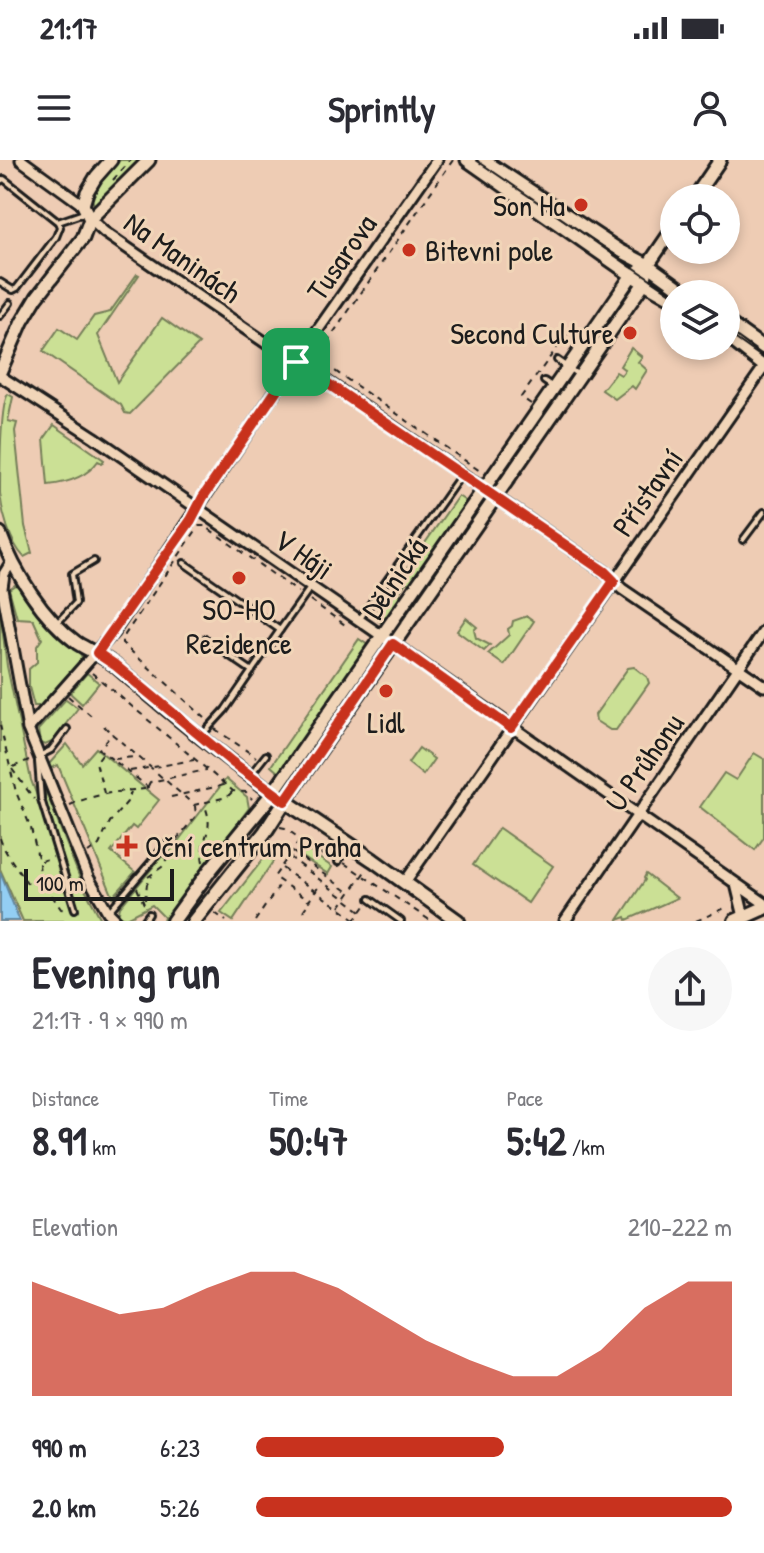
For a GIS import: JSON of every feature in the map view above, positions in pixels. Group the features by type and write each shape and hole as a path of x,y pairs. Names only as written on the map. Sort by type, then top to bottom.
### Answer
{"main road":[{"path":"173,921 273,793 458,921"},
{"path":"194,921 265,832 285,801"},
{"path":"739,919 764,906"}],"street":[{"name":"Na Maninách","path":"21,160 86,212 104,232 489,492 605,572 622,589 764,686"},
{"path":"0,374 22,322 37,297 83,238 87,192 111,160"},
{"path":"86,212 149,160"},
{"name":"Tusarova","path":"28,729 113,633 437,160"},
{"path":"467,160 660,292"},
{"path":"484,160 669,280"},
{"path":"704,184 720,160"},
{"name":"Dělnická","path":"285,801 359,691 388,640 489,492 574,372 644,283 648,265 660,247"},
{"name":"Dělnická","path":"574,372 632,275 648,265"},
{"path":"740,331 764,348"},
{"path":"740,347 764,366"},
{"name":"Přístavní","path":"405,882 764,366"},
{"name":"V Háji","path":"0,374 196,509 307,592 388,640 764,906"},
{"path":"0,533 12,561 57,623 74,640 115,665 200,737 273,793"},
{"path":"12,561 4,574 2,588 34,758 79,857 108,912 117,921"},
{"name":"U Průhonu","path":"565,921 764,631"},
{"name":"Dělnická","path":"273,793 359,691"},
{"path":"736,884 739,919"}],"lane":[{"path":"0,181 4,179 17,187 60,227 21,284 13,290 0,282"},
{"path":"58,222 86,212"},
{"path":"0,316 10,303"},
{"path":"557,360 574,372"},
{"path":"544,381 560,392"},
{"path":"359,621 461,475"},
{"path":"743,540 764,512"},
{"path":"57,623 76,603 72,574 94,561"},
{"path":"184,563 280,630"},
{"path":"200,737 252,671 307,592"},
{"path":"205,639 252,671"},
{"path":"67,729 51,750 34,758 43,806 75,909"},
{"path":"250,776 266,755"},
{"path":"108,912 168,842"},
{"path":"338,862 347,843"},
{"path":"370,899 401,921"},
{"path":"144,921 149,914"}],"path":[{"path":"453,160 316,358 487,476"},
{"path":"535,408 521,397 567,334 580,344"},
{"path":"261,761 211,725 122,643 199,526 205,526 307,592 348,627"},
{"path":"83,665 233,791 246,792 252,799 256,794"},
{"path":"72,699 95,719"},
{"path":"0,725 16,792 31,828 40,878 61,909 75,909"},
{"path":"104,726 194,805 196,816 173,844 162,867 141,882 134,881"},
{"path":"112,734 99,749 148,787"},
{"path":"102,754 96,762 105,794"},
{"path":"112,760 137,757"},
{"path":"12,768 34,758"},
{"path":"128,772 196,760"},
{"path":"12,768 35,801 43,806"},
{"path":"148,787 150,782 207,770"},
{"path":"171,797 225,785"},
{"path":"60,810 84,799 148,787"},
{"path":"79,857 99,845 110,822 131,796 131,790"},
{"path":"194,805 227,797 233,791"},
{"path":"204,802 211,819 208,837 201,851 205,868"},
{"path":"281,828 327,859 345,863 431,921"},
{"path":"0,838 8,856 19,866 27,883 37,883 40,878"},
{"path":"299,840 274,877 309,901"},
{"path":"270,842 361,911"},
{"path":"292,851 350,893"},
{"path":"39,862 58,855"},
{"path":"340,908 373,860"},
{"path":"331,879 338,862"},
{"path":"281,867 356,920 370,899"},
{"path":"134,881 144,904 147,884 152,875"},
{"path":"255,921 282,882"},
{"path":"303,911 321,883"},
{"path":"696,921 725,908"},
{"path":"211,910 226,921"}],"green space":[{"path":"120,160 141,160 94,205 92,199 99,184"},
{"path":"137,274 98,335 117,382 162,318 199,344 130,414 43,351 59,328 77,340 94,316 110,312"},
{"path":"631,348 642,357 638,362 647,370 635,389 632,386 615,399 602,390 616,372 621,375 625,370 620,366"},
{"path":"8,394 13,397 8,421 17,423 15,431 25,526 32,553 24,557 8,527 0,493 2,425"},
{"path":"54,425 104,460 102,463 98,461 76,478 48,485 44,439"},
{"path":"458,496 467,502 410,584 406,582 399,593 402,596 382,623 367,613 369,609 376,613"},
{"path":"15,585 82,658 40,706 34,706 29,687 29,669 37,662 37,646 42,639 33,619 17,618 9,589"},
{"path":"0,611 7,666 31,780 66,873 46,811 46,792 83,886 102,921 23,921 0,869"},
{"path":"527,616 534,621 504,665 488,654 509,635 508,629 513,621"},
{"path":"466,618 477,627 474,630 476,638 490,645 484,651 457,631"},
{"path":"359,639 368,645 279,773 271,766"},
{"path":"634,667 647,677 649,683 616,730 610,730 596,721 595,715 628,668"},
{"path":"87,673 99,683 82,704 70,693"},
{"path":"66,699 78,708 52,742 45,745 40,743 38,730"},
{"path":"67,744 82,764 96,748 159,800 136,829 132,826 111,852 135,872 113,897 58,765 49,769 49,764"},
{"path":"419,748 434,759 423,775 408,763"},
{"path":"754,753 764,759 764,837 755,850 700,807 724,773 736,780"},
{"path":"226,779 247,797 249,808 165,920 152,905 127,918 118,916 120,907 162,856 165,858"},
{"path":"499,828 553,866 528,903 473,865"},
{"path":"303,847 332,867 328,874 298,854"},
{"path":"271,849 278,854 233,921 221,913"},
{"path":"646,874 677,898 627,920 626,917 618,920 645,880"}],"water":[{"path":"0,872 20,921 0,921"}],"tram line":[{"path":"476,160 660,285"},
{"path":"740,342 764,359"}],"place":[{"name":"Son Ha","path":"581,205"},
{"name":"Bitevni pole","path":"409,250"},
{"name":"Second Culture","path":"630,333"},
{"name":"SO-HO Rezidence","path":"239,578"},
{"name":"Lidl","path":"386,691"},
{"name":"Oční centrum Praha","path":"127,846"}],"route":[{"path":"296,362 501,500 614,581 511,728 393,644 285,801 97,653 191,520 203,497 296,362"}]}
